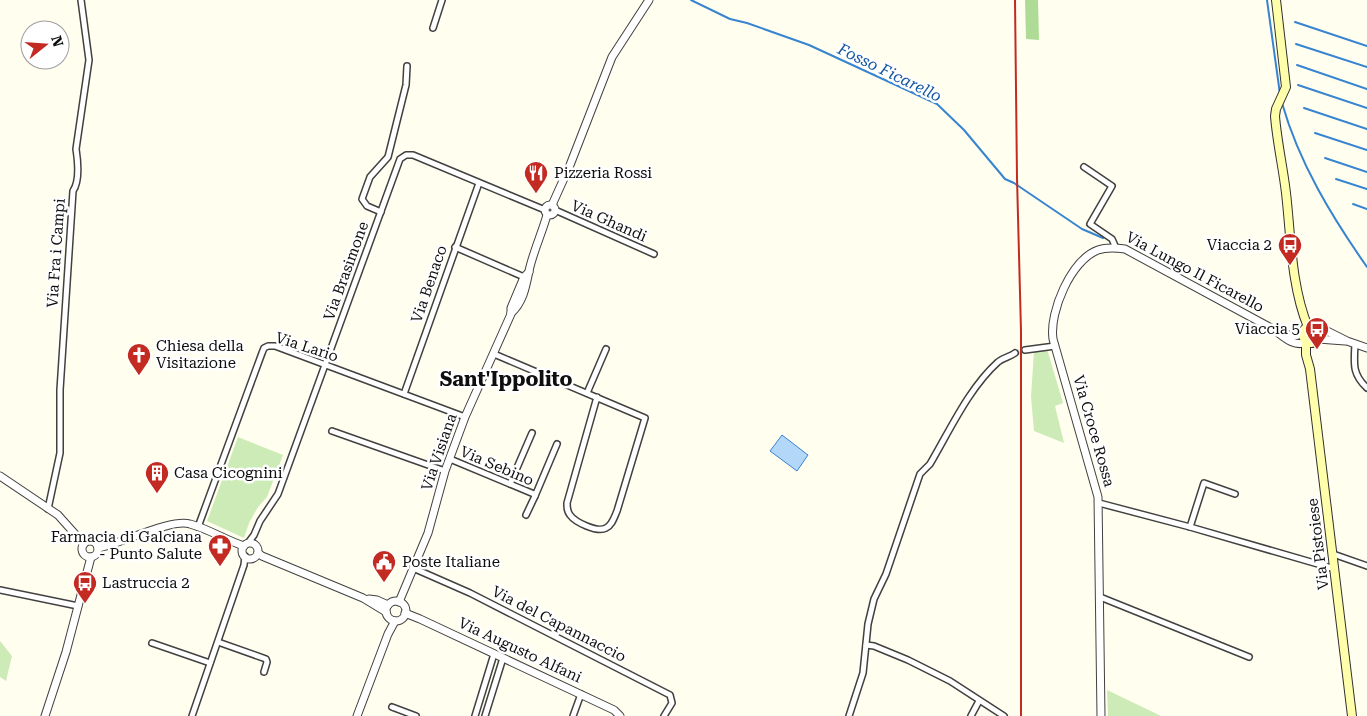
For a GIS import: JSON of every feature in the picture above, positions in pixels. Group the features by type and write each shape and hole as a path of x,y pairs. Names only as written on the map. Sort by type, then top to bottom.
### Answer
{"main road":[{"name":"Via Pistoiese","path":"1276,0 1286,83 1283,95 1276,109 1275,120 1286,193 1292,260 1301,303 1312,327 1319,332 1310,339 1306,355 1310,369 1352,716"},
{"path":"1310,339 1305,329 1312,327"}],"street":[{"name":"Via Fra i Campi","path":"48,509 60,453 60,390 72,191 76,186 78,159 76,149 89,60 81,0"},
{"path":"433,28 442,0"},
{"path":"546,212 548,205 554,208 612,57 648,0"},
{"path":"381,212 364,204 362,197 370,177 388,157 406,85 406,66"},
{"name":"Via Brasimone","path":"250,551 260,521 278,494 398,162 406,155 417,156 546,212"},
{"name":"Via Lungo Il Ficarello","path":"1084,167 1112,186 1090,224 1112,239 1116,248 1132,252 1298,344 1310,339 1347,341"},
{"name":"Via Benaco","path":"404,394 479,183"},
{"name":"Via Ghandi","path":"554,208 654,254"},
{"name":"Via Visiana","path":"399,602 428,533 445,471 465,417 511,314 511,308 526,274 546,212"},
{"path":"455,247 526,274"},
{"name":"Via Croce Rossa","path":"1102,716 1099,503 1052,332 1058,300 1081,262 1098,250 1116,248"},
{"path":"1312,327 1321,328 1347,341 1367,348"},
{"path":"1356,344 1355,371 1357,377 1367,388"},
{"name":"Via Lario","path":"198,527 264,348 268,346 274,346 465,417"},
{"path":"1025,350 1055,346"},
{"path":"587,393 606,349"},
{"path":"494,354 597,397 645,418 612,523 608,528 601,530 592,529 571,517 567,510 567,503 597,397"},
{"path":"848,716 863,673 868,624 874,599 886,574 920,474 930,464 984,375 1000,360 1015,354"},
{"path":"332,432 445,471"},
{"path":"510,484 532,433"},
{"name":"Via Sebino","path":"526,515 557,444"},
{"name":"Via Sebino","path":"450,459 535,496"},
{"path":"0,476 58,515 84,544"},
{"path":"1190,527 1204,483 1235,494"},
{"path":"1099,503 1335,569"},
{"path":"98,548 124,541 161,527 188,523 363,598 377,600 387,608 390,619 400,620 405,613 403,605 399,602 393,601 387,608"},
{"path":"84,544 92,541 98,548"},
{"path":"84,544 82,546 83,553 91,557"},
{"path":"45,716 66,652 91,557 95,555 98,548"},
{"path":"192,716 250,551"},
{"path":"1333,554 1367,566"},
{"name":"Via del Capannaccio","path":"414,568 470,593 670,696 672,703 664,716"},
{"path":"0,590 78,606"},
{"path":"1100,597 1249,657"},
{"name":"Via Augusto Alfani","path":"405,613 582,694 614,710 620,716"},
{"path":"357,716 388,634 395,621"},
{"path":"218,642 266,659 264,672"},
{"path":"152,643 210,663"},
{"path":"866,645 874,646 908,660 950,682 1004,716"},
{"path":"475,716 494,654"},
{"path":"485,716 503,658"},
{"path":"573,716 582,694"},
{"path":"971,716 979,701"},
{"path":"392,707 416,716"}],"green space":[{"path":"1025,0 1038,0 1039,40 1026,39"},
{"path":"1047,349 1063,403 1055,406 1064,443 1034,431 1031,397 1034,351"},
{"path":"238,437 283,455 267,497 258,507 249,523 244,538 207,521"},
{"path":"0,641 12,656 6,681 0,677"},
{"path":"1107,690 1161,716 1108,716"}],"water":[{"path":"782,435 808,455 797,471 770,451"}],"waterway":[{"name":"Fosso Ficarello","path":"691,0 730,19 747,23 809,45 937,104 964,130 1005,179 1014,183 1082,229 1103,238"},
{"path":"1267,0 1280,94"},
{"path":"1295,22 1367,46"},
{"path":"1296,44 1367,67"},
{"path":"1297,65 1367,89"},
{"path":"1298,85 1367,108"},
{"path":"1282,103 1307,168 1341,229 1367,267"},
{"path":"1304,108 1367,129"},
{"path":"1315,133 1367,150"},
{"path":"1325,158 1367,172"},
{"path":"1336,179 1367,189"},
{"path":"1353,204 1367,209"}],"tunnel":[{"path":"1015,353 1025,350"}],"railway":[{"path":"1015,0 1021,331 1021,716"}],"place":[{"name":"Pizzeria Rossi","path":"536,194"},
{"name":"Viaccia 2","path":"1290,266"},
{"name":"Viaccia 5","path":"1317,350"},
{"name":"Chiesa della Visitazione","path":"139,376"},
{"name":"Casa Cicognini","path":"157,494"},
{"name":"Farmacia di Galciana - Punto Salute","path":"220,567"},
{"name":"Poste Italiane","path":"384,583"},
{"name":"Lastruccia 2","path":"85,604"}],"district":[{"name":"Sant'Ippolito","path":"506,379"}]}
